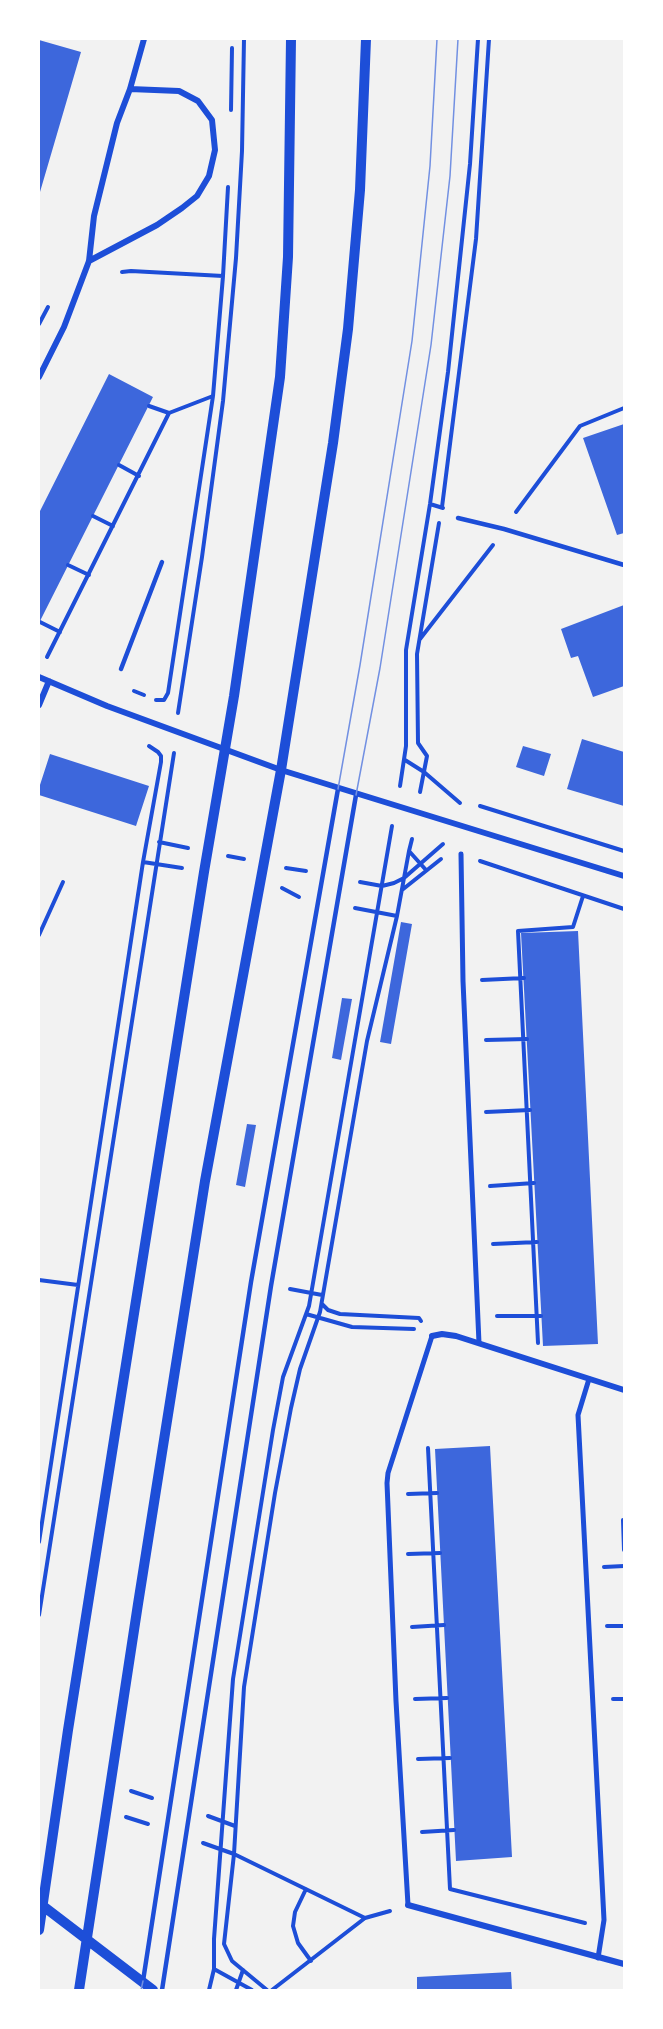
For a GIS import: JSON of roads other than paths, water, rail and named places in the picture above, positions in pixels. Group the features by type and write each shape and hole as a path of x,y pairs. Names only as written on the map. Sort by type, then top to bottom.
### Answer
{"street":[{"path":"39,377 64,327 89,261 94,216 117,123 130,89 144,39"},
{"path":"39,1930 41,1904 223,750 234,696 280,377 288,258 291,39"},
{"path":"79,1990 205,1181 280,770 333,443 348,329 360,190 366,39"},
{"path":"89,261 157,225 182,208 197,196 209,176 215,150 212,120 198,101 179,91 130,89"},
{"path":"39,677 107,706 280,770 624,876"},
{"path":"39,705 49,681"},
{"path":"461,854 465,1040 479,1343"},
{"path":"624,1390 479,1343 442,1334 432,1336 388,1473 387,1495 408,1905 624,1964"},
{"path":"589,1379 579,1415 603,1930 598,1958"},
{"path":"41,1904 153,1990"}],"lane":[{"path":"458,518 504,529 624,565"},
{"path":"121,669 162,562"},
{"path":"142,1981 251,1282 338,789"},
{"path":"162,1990 271,1286 356,795"}],"tram line":[{"path":"338,789 412,341 430,166 437,39"},
{"path":"356,795 380,668 431,345 450,176 458,39"},
{"path":"141,1990 143,1981"}]}
